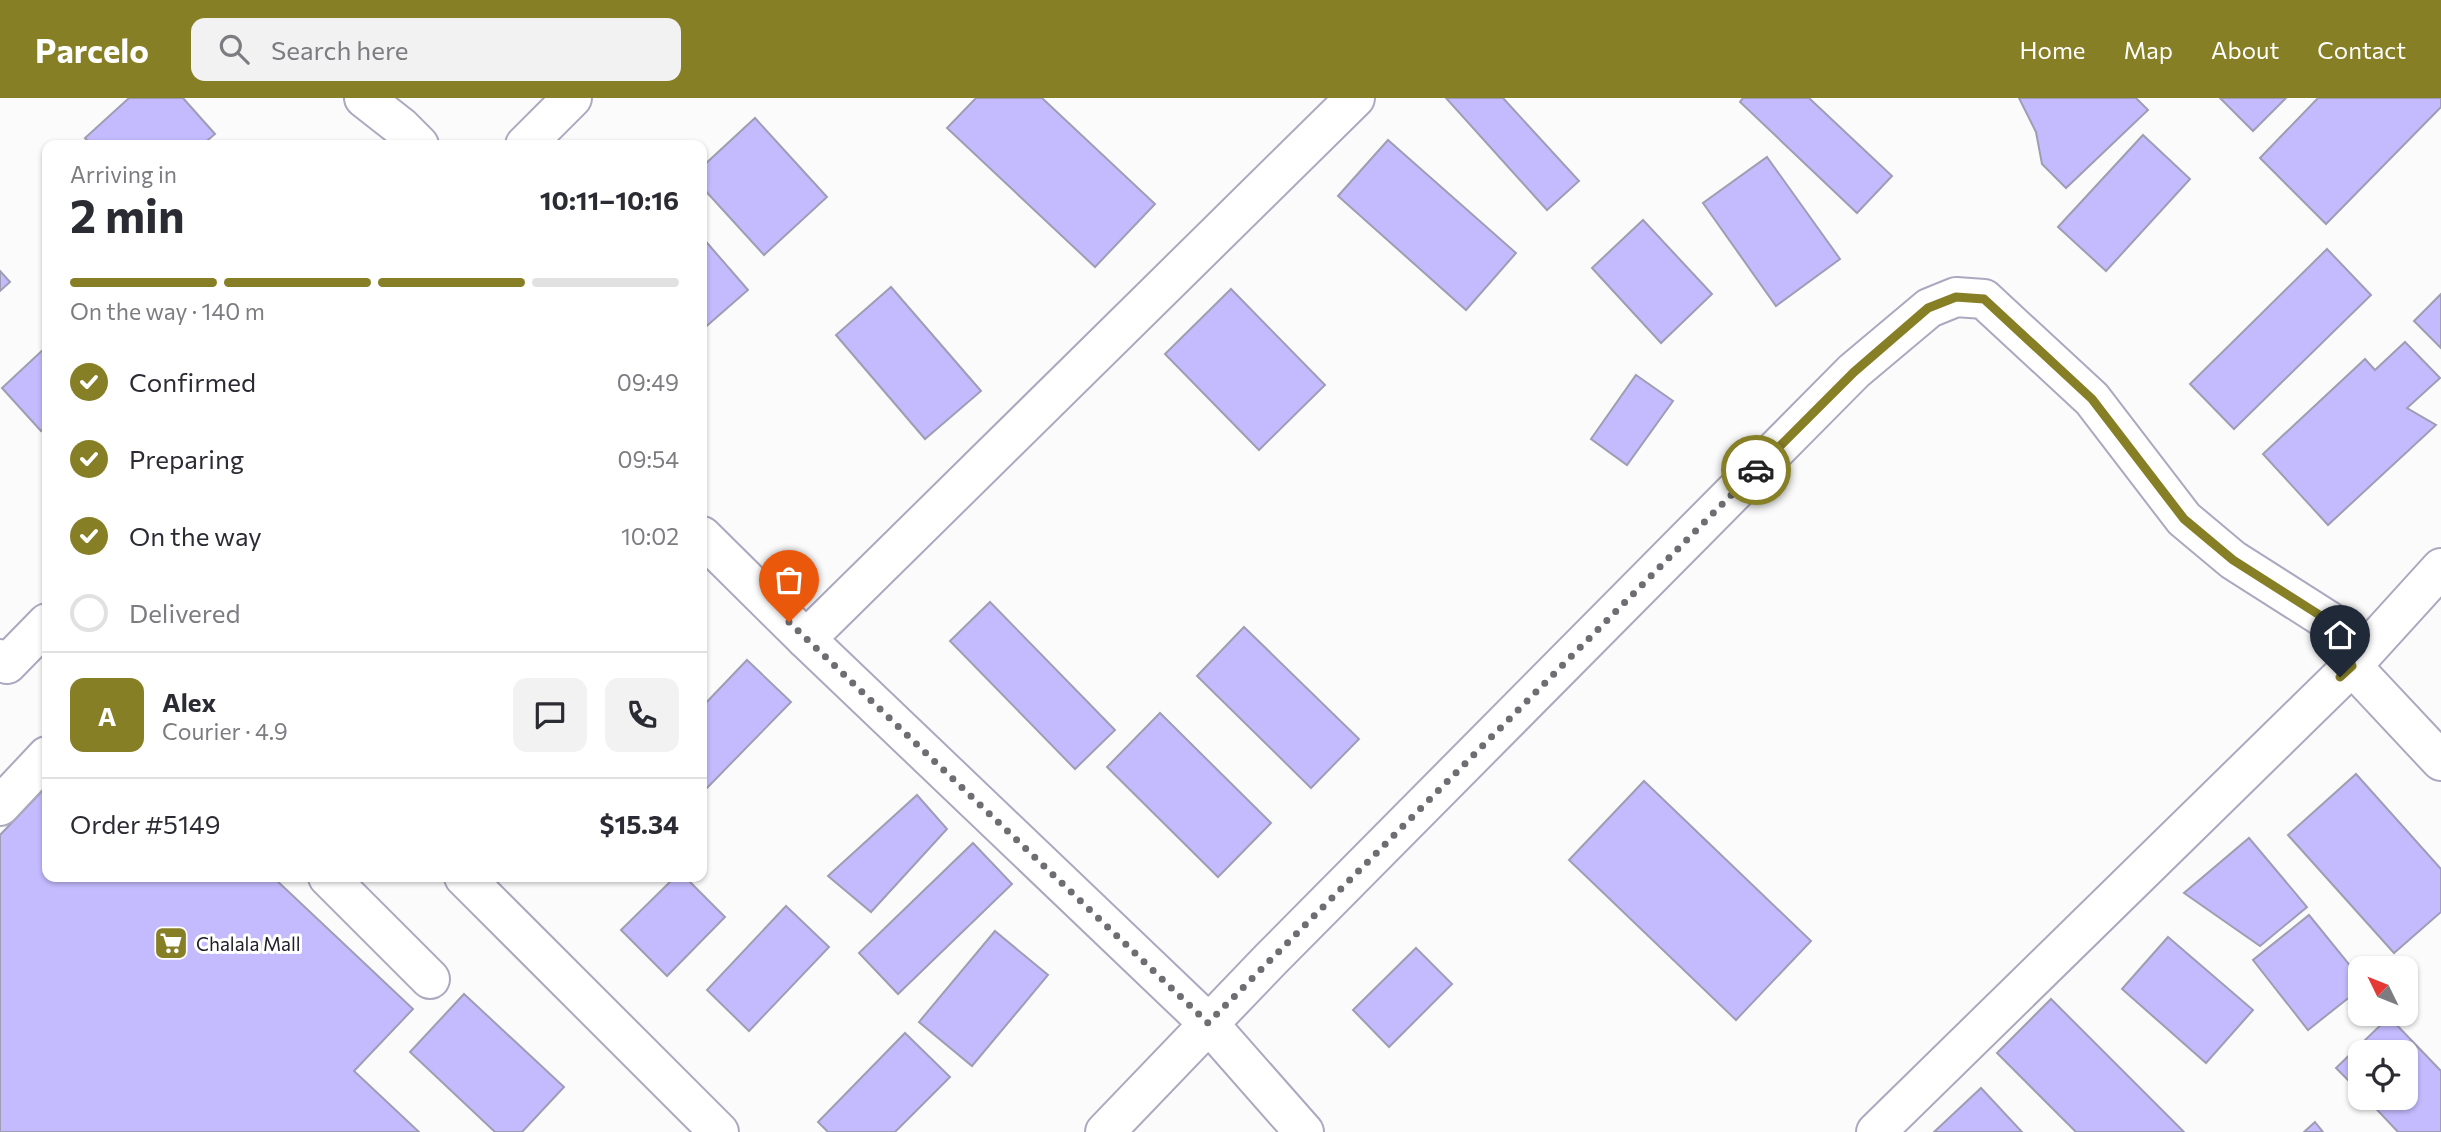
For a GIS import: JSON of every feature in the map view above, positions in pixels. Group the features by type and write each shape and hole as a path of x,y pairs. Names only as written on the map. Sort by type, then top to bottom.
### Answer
{"street":[{"path":"364,98 414,140"},
{"path":"530,140 572,98"},
{"path":"806,639 1355,98"},
{"path":"1105,1132 1208,1023 1854,372 1928,308 1956,297 1984,299 2092,399 2184,519 2233,560 2332,623 2341,637 2352,666 2441,761"},
{"path":"707,541 1208,1023 1304,1132"},
{"path":"1876,1132 2352,666 2441,568"},
{"path":"0,659 7,664 42,628"},
{"path":"0,806 42,761"},
{"path":"333,882 430,979"},
{"path":"469,882 719,1132"}],"building":[{"path":"129,98 183,98 215,134 208,140 85,138"},
{"path":"976,98 1042,98 1155,204 1095,267 947,128"},
{"path":"1446,98 1503,98 1579,181 1547,210"},
{"path":"1743,98 1809,98 1892,176 1857,213 1740,102"},
{"path":"2019,98 2136,98 2148,110 2066,188 2042,164 2036,132"},
{"path":"2220,98 2286,98 2253,131"},
{"path":"2318,98 2441,98 2441,107 2326,224 2260,158"},
{"path":"755,118 827,197 764,255 707,192 707,162"},
{"path":"2143,135 2190,179 2106,271 2058,227"},
{"path":"1388,140 1516,253 1466,310 1338,196"},
{"path":"1767,157 1840,259 1776,306 1703,203"},
{"path":"1643,220 1712,294 1661,343 1592,268"},
{"path":"707,243 748,290 707,326"},
{"path":"2327,249 2371,295 2234,429 2190,384"},
{"path":"0,271 10,282 0,291"},
{"path":"891,287 981,391 925,439 836,335"},
{"path":"1231,289 1325,385 1259,450 1165,354"},
{"path":"2441,294 2441,348 2414,321"},
{"path":"2405,342 2440,378 2407,408 2436,425 2328,525 2263,454 2365,359 2375,370"},
{"path":"42,351 41,431 2,388"},
{"path":"1636,375 1673,401 1627,465 1591,439"},
{"path":"990,602 1115,730 1075,769 950,641"},
{"path":"1244,627 1359,739 1311,788 1197,676"},
{"path":"747,660 791,702 707,788 707,702"},
{"path":"1160,713 1271,823 1218,877 1107,767"},
{"path":"2356,774 2441,869 2441,912 2394,953 2288,835"},
{"path":"1644,781 1811,941 1736,1020 1569,860"},
{"name":"Chalala Mall","path":"42,791 42,882 278,882 413,1009 354,1071 419,1132 0,1132 0,835"},
{"path":"917,795 947,829 871,912 828,876"},
{"path":"2249,838 2307,907 2260,946 2184,893"},
{"path":"973,843 1012,884 898,994 859,953"},
{"path":"670,882 690,882 725,917 667,976 621,930"},
{"path":"786,906 829,947 749,1031 707,990"},
{"path":"2309,915 2348,963 2348,998 2308,1030 2253,960"},
{"path":"995,931 1048,975 972,1066 919,1022"},
{"path":"2168,937 2253,1010 2206,1063 2122,989"},
{"path":"1416,948 1452,984 1389,1047 1353,1010"},
{"path":"464,994 564,1087 522,1132 495,1132 410,1052"},
{"path":"2051,999 2184,1132 2076,1132 1997,1053"},
{"path":"2380,1026 2398,1026 2411,1040 2365,1040"},
{"path":"905,1033 950,1077 895,1132 828,1132 818,1122"},
{"path":"2418,1047 2441,1071 2441,1132 2398,1132 2377,1110 2418,1110"},
{"path":"2348,1056 2348,1080 2336,1068"},
{"path":"1981,1088 2022,1132 1934,1132"},
{"path":"2315,1122 2323,1132 2304,1132"}],"way so far":[{"path":"789,622 1208,1023 1756,470"}],"place":[{"name":"Chalala Mall","path":"171,943"}],"route":[{"path":"1756,470 1854,372 1928,308 1956,297 1984,299 2092,399 2184,519 2233,560 2332,623 2341,637 2352,666 2340,677"}]}
